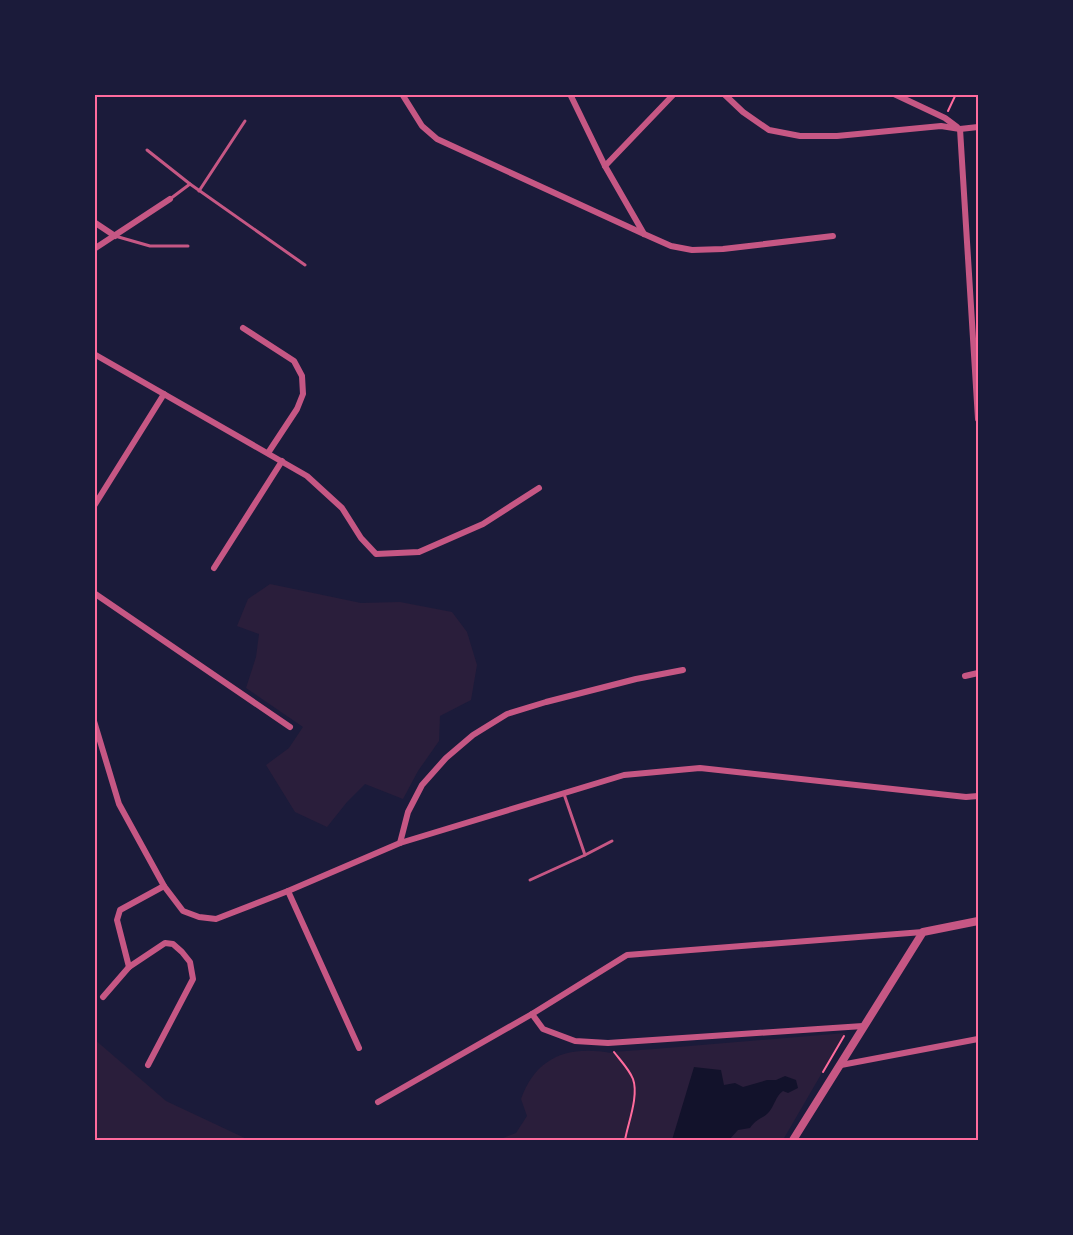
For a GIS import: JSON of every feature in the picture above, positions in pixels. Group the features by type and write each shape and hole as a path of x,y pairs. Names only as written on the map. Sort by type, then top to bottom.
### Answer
{"street":[{"path":"402,94 422,126 437,138 672,246 692,250 723,249 833,236"},
{"path":"570,94 605,166 644,234"},
{"path":"605,166 674,94"},
{"path":"724,94 743,112 769,130 800,136 837,136 941,126 960,129 978,127"},
{"path":"894,94 945,118 960,129"},
{"path":"960,129 978,419"},
{"path":"94,249 170,199"},
{"path":"94,222 115,236"},
{"path":"243,328 294,361 302,376 303,394 297,409 268,453"},
{"path":"94,354 307,476 342,508 361,538 376,554 419,552 483,524 539,488"},
{"path":"94,506 164,394"},
{"path":"214,568 282,461"},
{"path":"94,593 290,727"},
{"path":"400,843 408,812 423,785 446,758 473,735 507,714 636,679 683,670"},
{"path":"965,676 978,674"},
{"path":"94,721 119,804 164,886 183,911 199,917 216,919 400,843 624,776 700,768 966,797 978,795"},
{"path":"129,967 117,920 120,910 164,886"},
{"path":"288,891 359,1048"},
{"path":"378,1102 532,1014 627,955 923,932 978,921"},
{"path":"793,1140 923,932"},
{"path":"103,997 129,967 165,943 173,944 190,962 193,980 148,1065"},
{"path":"532,1014 543,1029 575,1041 608,1043 863,1026"},
{"path":"841,1065 978,1039"}],"lane":[{"path":"199,190 245,121"},
{"path":"147,150 190,184 305,265"},
{"path":"170,199 190,184"},
{"path":"115,236 150,246 188,246"},
{"path":"564,793 585,855"},
{"path":"530,880 612,841"}],"path":[{"path":"608,1043 634,1081 633,1106 625,1140"}],"shaded area":[{"path":"270,584 361,603 400,602 452,612 467,632 477,665 471,700 440,716 439,741 418,771 403,799 365,784 327,827 295,812 266,765 289,748 303,727 246,688 256,657 259,634 237,626 248,599"},
{"path":"845,1033 783,1140 498,1140 516,1133 527,1116 521,1099 535,1073 556,1057 568,1053 595,1051 611,1053"},
{"path":"94,1039 166,1101 249,1140 95,1140"},
{"path":"694,1067 721,1070 724,1085 735,1083 743,1087 785,1076 796,1080 798,1088 788,1093 783,1091 767,1114 750,1128 738,1130 729,1140 672,1140"}]}
